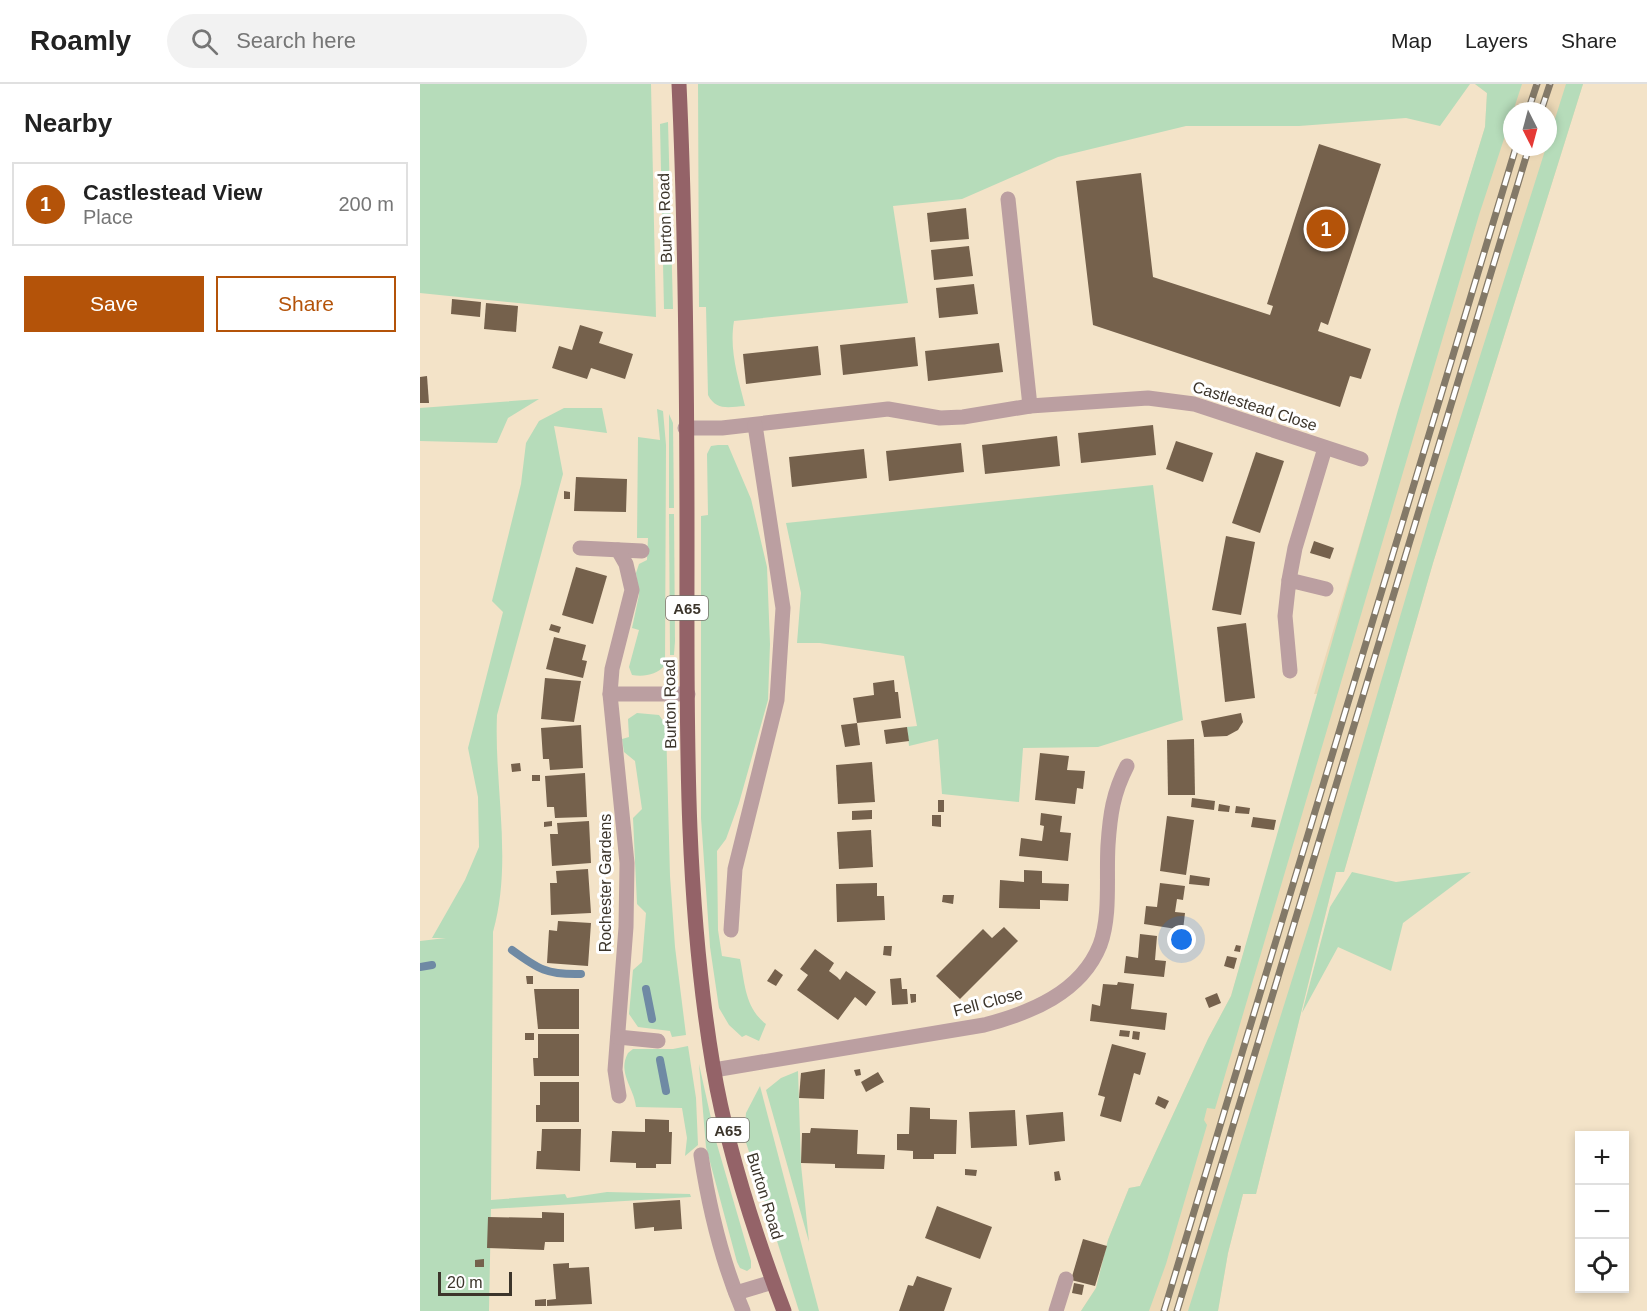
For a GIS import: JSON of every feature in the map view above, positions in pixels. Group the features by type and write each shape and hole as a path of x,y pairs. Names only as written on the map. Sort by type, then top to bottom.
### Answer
{"main road":[{"name":"Burton Road","path":"679,84 685,293 691,841 697,943 714,1070 746,1201 784,1311"}],"street":[{"path":"1008,199 1030,405"},
{"name":"Castlestead Close","path":"686,428 755,425 888,409 939,418 963,417 1030,405 1148,398 1171,399 1362,459"},
{"path":"731,930 735,869 777,700 783,608 755,425"},
{"name":"Castlestead Close","path":"1290,671 1285,616 1288,580 1295,548 1325,448"},
{"path":"580,548 642,551"},
{"name":"Rochester Gardens","path":"618,550 626,564 632,590 612,669 610,694 611,720 623,804 627,863 626,927 615,1071 620,1096"},
{"path":"1288,580 1326,589"},
{"path":"610,694 688,694"},
{"name":"Fell Close","path":"714,1070 984,1025 1015,1017 1059,995 1080,974 1100,945 1105,918 1111,804 1117,785 1127,766"},
{"path":"618,1037 658,1041"},
{"path":"701,1155 705,1182 743,1311"},
{"path":"1056,1311 1066,1279"},
{"path":"736,1293 773,1282"}],"shaded area":[{"path":"1475,84 1583,84 1433,563 1344,872 1336,872 1256,1194 1243,1194 1228,1253 1218,1311 1081,1311 1096,1288 1108,1240 1129,1188 1140,1186 1208,1039 1231,996 1319,694 1314,694 1485,127 1487,93"}],"green space":[{"path":"420,84 651,84 656,317 420,293"},
{"path":"698,84 1470,84 1440,126 1406,118 1299,126 1186,126 1058,157 962,199 893,206 908,303 734,321 733,353 745,406 728,407 715,404 708,395 706,307 699,307"},
{"path":"1475,84 1522,84 1516,102 1503,102 1503,142 1479,215 1215,1109 1207,1108 1204,1120 1207,1125 1166,1264 1149,1311 1081,1311 1096,1288 1108,1240 1129,1188 1140,1186 1208,1039 1231,996 1398,410 1485,127 1487,93"},
{"path":"1566,84 1583,84 1433,563 1344,872 1336,872 1256,1194 1243,1194 1228,1253 1218,1311 1188,1311 1312,916 1432,508 1543,156 1557,156 1557,112"},
{"path":"668,122 673,309 664,309 660,124"},
{"path":"539,399 508,418 497,443 420,441 420,408"},
{"path":"564,408 602,408 607,433 554,426 563,474 497,715 502,878 493,932 491,1200 565,1194 567,1198 607,1192 690,1194 691,1197 491,1209 489,1311 420,1311 420,941 446,938 432,938 465,880 479,847 478,797 468,748 503,612 492,601 521,484 526,443 539,421"},
{"path":"657,409 663,411 666,445 665,665 654,673 637,676 632,675 629,667 639,630 632,628 639,595 636,573 639,564 647,560 648,538 637,538 638,437 660,440"},
{"path":"669,414 673,423 674,508 669,508"},
{"path":"728,445 751,499 767,567 770,644 768,700 739,803 726,839 717,851 718,930 722,956 740,959 750,1003 759,1018 766,1024 759,1041 746,1035 742,1037 729,1025 719,1008 710,947 701,818 701,516 708,515 707,454 711,446"},
{"path":"1153,485 1183,720 1098,747 1023,748 1019,802 942,794 938,739 909,746 907,727 917,726 904,656 820,643 797,643 801,593 786,523"},
{"path":"669,514 674,514 674,655 670,655"},
{"path":"637,713 659,715 666,725 670,876 675,947 686,1035 672,1037 670,1031 638,1027 629,1014 633,970 642,962 646,913 637,904 633,818 642,809 635,761 624,752 622,739 629,737 628,719"},
{"path":"1352,872 1396,882 1471,872 1403,923 1391,971 1338,947 1302,1013 1330,907"},
{"path":"688,1046 696,1098 698,1145 685,1156 687,1138 682,1108 636,1107 624,1067 628,1053 633,1049 673,1049"},
{"path":"699,1064 716,1141 751,1261 751,1268 747,1271 740,1268 737,1262 706,1147"},
{"path":"798,1071 801,1165 809,1242 766,1090 781,1078"},
{"path":"760,1086 819,1311 799,1311 744,1136 746,1113"}],"building":[{"path":"1319,144 1381,164 1328,325 1321,322 1318,331 1371,349 1361,379 1350,376 1340,407 1093,325 1076,181 1141,173 1153,277 1270,315 1273,306 1267,304"},
{"path":"966,208 969,239 930,242 927,213"},
{"path":"969,246 973,276 934,280 931,250"},
{"path":"974,284 978,314 939,318 936,288"},
{"path":"452,299 481,302 480,317 451,314"},
{"path":"486,303 518,306 516,332 484,329"},
{"path":"580,325 603,332 599,343 633,354 625,379 591,368 587,379 552,368 559,346 572,350"},
{"path":"915,337 918,366 843,375 840,345"},
{"path":"999,343 1003,372 928,381 925,351"},
{"path":"818,346 821,375 746,384 743,354"},
{"path":"427,376 429,403 420,403 420,377"},
{"path":"1153,425 1156,455 1081,463 1078,433"},
{"path":"1057,436 1060,466 985,474 982,445"},
{"path":"1176,441 1213,453 1203,482 1166,469"},
{"path":"961,443 964,472 889,481 886,451"},
{"path":"864,449 867,478 792,487 789,457"},
{"path":"1256,452 1284,461 1260,533 1232,523"},
{"path":"576,477 627,479 626,512 574,511"},
{"path":"564,491 570,492 570,499 564,499"},
{"path":"1226,536 1255,542 1241,615 1212,610"},
{"path":"1314,541 1334,548 1330,559 1310,553"},
{"path":"576,567 607,576 593,624 562,615"},
{"path":"1246,623 1255,698 1225,702 1217,627"},
{"path":"551,624 561,627 559,633 549,630"},
{"path":"554,637 586,645 582,660 587,661 583,678 546,669"},
{"path":"545,678 581,681 574,722 541,719"},
{"path":"894,680 901,718 857,723 853,698 874,695 873,683"},
{"path":"1241,713 1243,722 1238,730 1227,736 1204,737 1201,721"},
{"path":"857,723 860,745 845,747 841,725"},
{"path":"581,725 583,768 550,770 549,759 543,759 541,728"},
{"path":"907,727 909,741 886,744 884,730"},
{"path":"1194,739 1195,795 1168,795 1167,740"},
{"path":"1040,753 1069,756 1067,770 1085,771 1083,789 1077,788 1075,804 1035,800"},
{"path":"872,762 875,802 838,804 836,765"},
{"path":"520,763 521,771 512,772 511,764"},
{"path":"585,773 587,817 555,818 554,807 547,807 545,776"},
{"path":"532,775 540,775 540,781 532,781"},
{"path":"1192,798 1215,801 1214,810 1191,807"},
{"path":"938,800 944,800 944,812 938,812"},
{"path":"1219,804 1230,806 1229,812 1218,811"},
{"path":"1236,806 1250,808 1249,814 1235,813"},
{"path":"872,810 872,819 852,820 852,811"},
{"path":"1041,813 1062,816 1060,832 1071,833 1068,861 1019,856 1021,838 1042,841 1044,826 1040,825"},
{"path":"932,815 941,815 941,827 932,826"},
{"path":"1167,816 1194,820 1186,875 1160,871"},
{"path":"1253,817 1276,820 1274,830 1251,827"},
{"path":"552,821 552,826 544,827 544,822"},
{"path":"589,821 591,863 552,866 550,834 558,834 557,823"},
{"path":"871,830 873,867 839,869 837,832"},
{"path":"588,869 591,913 551,915 550,883 557,883 556,871"},
{"path":"1024,870 1042,871 1042,883 1069,884 1068,901 1040,900 1040,909 999,908 1000,880 1024,882"},
{"path":"1190,875 1210,878 1209,886 1189,884"},
{"path":"877,883 877,896 884,896 885,920 837,922 836,884"},
{"path":"1160,883 1185,886 1183,900 1177,899 1175,912 1185,913 1183,930 1144,924 1146,906 1157,907"},
{"path":"943,895 954,895 953,904 942,902"},
{"path":"558,921 591,923 588,966 547,963 549,930 557,931"},
{"path":"1004,927 1018,941 960,999 936,976 983,929 992,938"},
{"path":"1140,934 1157,936 1155,960 1166,961 1164,977 1124,973 1126,956 1138,958"},
{"path":"1236,945 1241,946 1240,952 1234,951"},
{"path":"884,946 892,946 891,956 883,955"},
{"path":"815,949 834,963 829,971 840,980 846,971 876,992 866,1006 855,997 838,1020 797,990 808,975 800,969"},
{"path":"1227,956 1237,958 1234,969 1224,966"},
{"path":"775,969 783,975 776,986 767,981"},
{"path":"526,976 533,976 533,984 527,984"},
{"path":"901,978 902,989 907,989 908,1004 892,1005 890,979"},
{"path":"1118,982 1134,984 1131,1009 1167,1013 1165,1030 1090,1021 1092,1004 1100,1006 1103,984 1117,985"},
{"path":"534,989 579,989 579,1029 538,1029"},
{"path":"1217,993 1221,1003 1209,1008 1205,998"},
{"path":"910,994 916,994 916,1002 911,1003"},
{"path":"1120,1030 1130,1031 1129,1037 1119,1036"},
{"path":"1133,1031 1140,1032 1139,1040 1132,1039"},
{"path":"525,1033 534,1033 534,1040 525,1040"},
{"path":"538,1034 579,1034 579,1076 534,1076 533,1058 538,1058"},
{"path":"1112,1044 1146,1053 1140,1075 1134,1073 1121,1122 1100,1116 1105,1097 1098,1095"},
{"path":"825,1069 824,1099 799,1098 801,1073"},
{"path":"860,1069 861,1075 856,1076 854,1070"},
{"path":"878,1072 884,1082 866,1092 861,1082"},
{"path":"540,1082 579,1082 579,1122 536,1122 536,1105 540,1105"},
{"path":"1158,1096 1169,1101 1165,1109 1155,1104"},
{"path":"910,1107 930,1108 930,1119 957,1120 956,1154 934,1154 934,1159 913,1159 913,1151 897,1150 897,1134 909,1134"},
{"path":"1015,1110 1017,1146 971,1148 969,1112"},
{"path":"1063,1112 1065,1141 1029,1145 1026,1115"},
{"path":"645,1119 669,1120 669,1132 672,1132 671,1164 656,1164 656,1168 636,1168 636,1163 610,1162 612,1131 645,1132"},
{"path":"811,1128 858,1130 857,1154 885,1155 884,1169 835,1168 835,1164 801,1163 802,1133 810,1133"},
{"path":"542,1129 581,1129 580,1171 536,1169 537,1151 541,1151"},
{"path":"965,1169 977,1170 976,1176 965,1175"},
{"path":"1059,1171 1061,1180 1055,1181 1054,1172"},
{"path":"680,1200 682,1229 654,1231 654,1227 635,1229 633,1203"},
{"path":"937,1206 992,1227 980,1259 925,1238"},
{"path":"542,1212 564,1213 564,1242 545,1242 544,1250 487,1248 488,1217 542,1218"},
{"path":"1083,1239 1107,1246 1095,1286 1071,1280"},
{"path":"484,1259 484,1267 475,1267 475,1260"},
{"path":"569,1263 569,1268 589,1267 592,1304 547,1306 547,1300 556,1299 553,1264"},
{"path":"917,1276 952,1288 944,1311 899,1311 908,1285 913,1286"},
{"path":"1074,1283 1084,1285 1082,1295 1072,1293"},
{"path":"546,1299 546,1306 535,1306 535,1300"}],"waterway":[{"path":"512,950 544,970 581,974"},
{"path":"420,967 432,965"},
{"path":"646,989 652,1019"},
{"path":"660,1060 666,1091"}],"railway":[{"path":"1531,102 1537,84"},
{"path":"1544,102 1550,84"},
{"path":"1164,1311 1513,156"},
{"path":"1177,1311 1526,156"}],"place":[{"name":"Castlestead View","path":"1326,229"}]}
